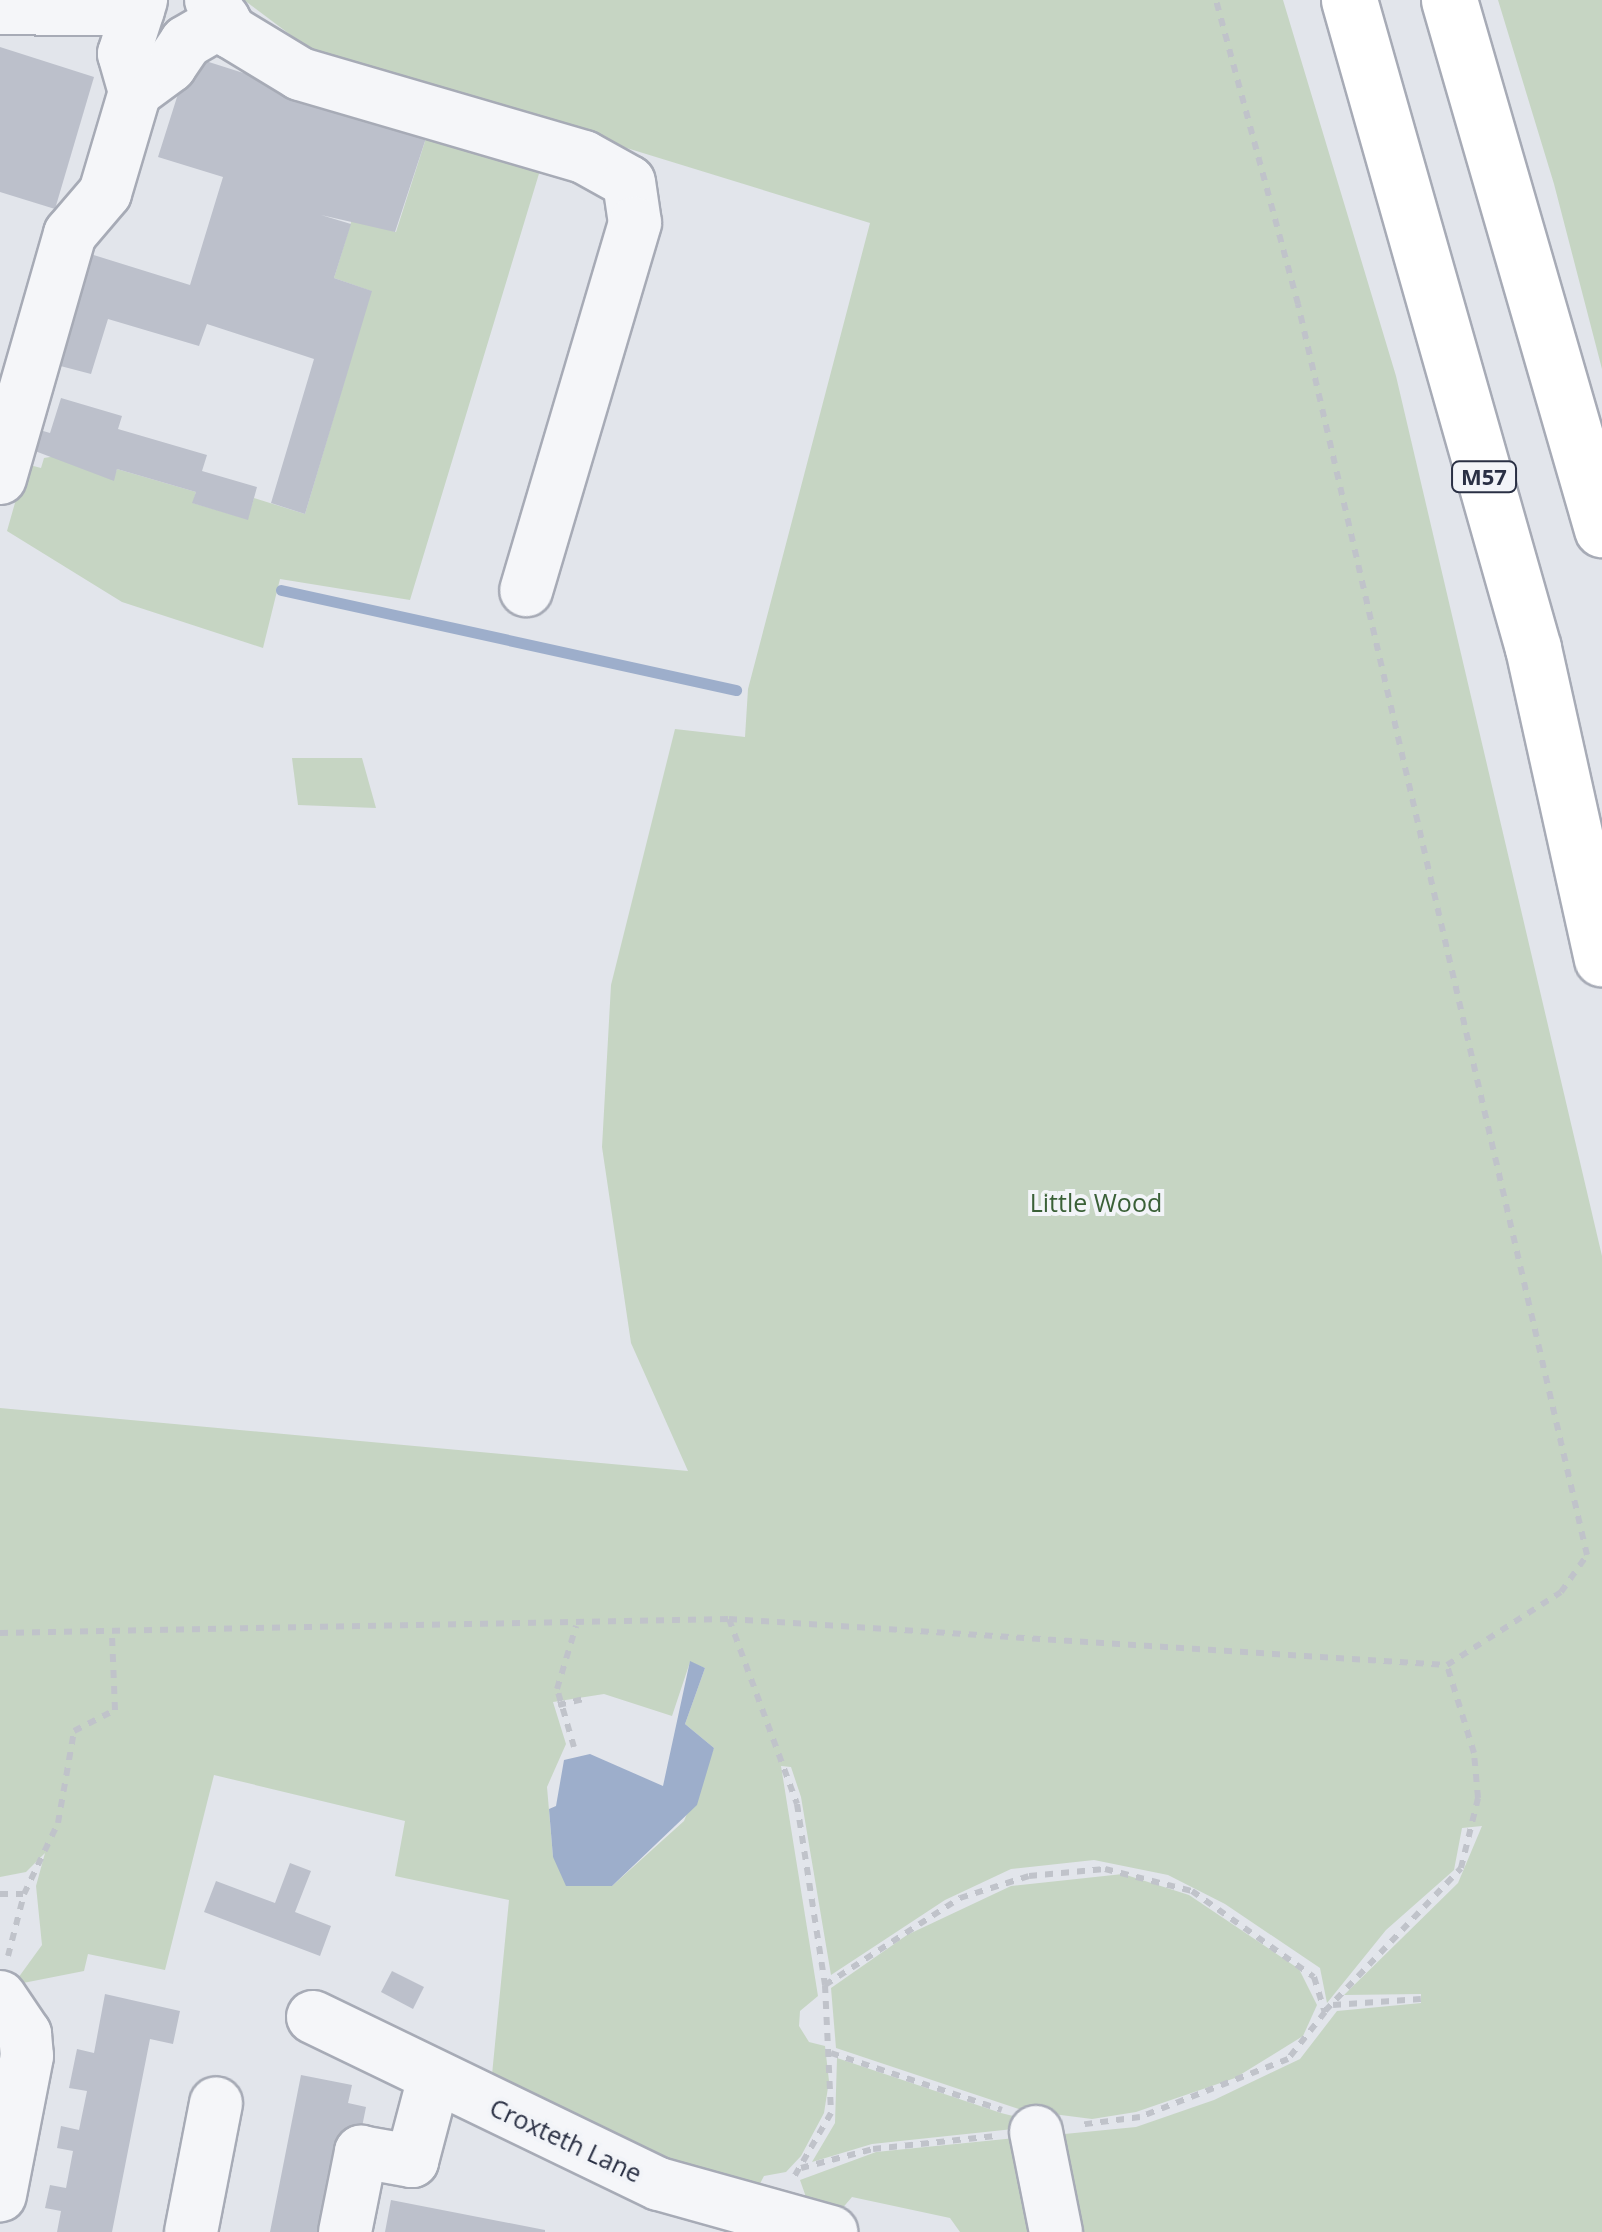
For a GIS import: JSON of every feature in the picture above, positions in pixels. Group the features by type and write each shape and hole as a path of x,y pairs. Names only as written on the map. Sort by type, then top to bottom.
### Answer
{"highway":[{"name":"M57","path":"1348,0 1534,648 1602,958"},
{"path":"1449,0 1602,529"}],"street":[{"path":"0,8 135,39 186,42 217,10 259,54 300,74 584,157 629,182 635,223 526,590"},
{"path":"0,478 21,318 70,234 104,193 135,39"},
{"path":"0,2196 28,2056 25,2034 1,1998"},
{"name":"Croxteth Lane","path":"313,2018 658,2184 831,2232"},
{"path":"346,2232 361,2152 412,2160 434,2078"},
{"path":"190,2232 216,2104"},
{"path":"1028,2123 1056,2232"}],"path":[{"path":"0,1633 576,1626 729,1619 1447,1664 1561,1592 1588,1556 1298,304 1216,0"},
{"path":"729,1619 796,1804 825,1986 831,2052 832,2114 774,2219"},
{"path":"574,1748 558,1706 559,1672 576,1626"},
{"path":"1,1998 24,1894 58,1823 74,1731 115,1710 112,1634"},
{"path":"800,2169 873,2149 1028,2123 1140,2117 1249,2078 1288,2059 1327,2010 1462,1868 1478,1798 1474,1752 1447,1664"},
{"path":"558,1706 583,1699"},
{"path":"825,1986 960,1898 1028,1876 1106,1869 1164,1879 1222,1908 1314,1977 1327,2010"},
{"path":"0,1894 24,1894"},
{"path":"1327,2010 1421,1998"},
{"path":"831,2052 1028,2123"}],"green space":[{"name":"Little Wood","path":"244,0 1283,0 1396,376 1602,1256 1602,2232 1064,2232 1044,2136 1136,2127 1214,2100 1300,2059 1337,2011 1421,2003 1421,1994 1344,1995 1458,1883 1482,1826 1462,1828 1454,1870 1386,1930 1327,2003 1320,1968 1225,1904 1168,1875 1094,1860 1011,1869 945,1900 831,1975 801,1797 791,1767 781,1766 818,1996 800,2011 799,2026 809,2042 825,2046 829,2081 824,2113 801,2156 786,2172 764,2176 753,2197 491,2085 509,1900 395,1876 405,1821 214,1775 165,1970 88,1954 84,1971 13,1985 42,1945 36,1886 45,1853 26,1872 0,1877 0,1408 688,1471 631,1343 602,1147 611,985 675,729 745,737 748,689 870,223 312,51","holes":["690,1662 705,1668 685,1724 714,1748 684,1821 612,1886 553,1857 547,1787 566,1744 553,1702 604,1694 672,1716"]},
{"path":"1498,0 1602,0 1602,369 1554,184"},
{"path":"428,132 541,167 410,600 280,579 263,648 122,602 7,531 26,464 41,468 44,458 56,456 113,480 117,469 196,492 193,503 247,519 254,498 305,514 371,291 334,278 352,219 396,232"},
{"path":"292,758 362,758 376,808 298,805"},
{"path":"1123,1874 1189,1895 1299,1969 1317,2005 1303,2036 1235,2078 1136,2112 1092,2119 1022,2110 836,2048 831,1988 907,1935 1011,1886"},
{"path":"837,2058 1001,2113 1050,2125 872,2144 812,2162 835,2123"},
{"path":"1025,2137 1046,2232 960,2232 950,2218 852,2197 834,2218 807,2200 800,2180 876,2152"}],"water":[{"path":"690,1661 705,1668 685,1724 714,1748 697,1805 612,1886 566,1886 553,1857 549,1809 556,1806 564,1760 590,1754 663,1786"}],"building":[{"path":"0,47 94,77 55,209 0,192"},
{"path":"190,56 428,132 395,232 321,215 351,224 334,278 372,291 305,514 271,503 314,359 207,324 199,346 108,319 91,374 49,363 84,252 190,285 223,177 158,157"},
{"path":"61,398 122,416 118,429 207,455 202,471 257,487 248,520 192,503 196,492 117,469 114,481 27,448 33,428 50,433"},
{"path":"290,1863 311,1871 295,1912 331,1926 320,1956 204,1912 216,1881 275,1903"},
{"path":"392,1971 424,1987 413,2009 381,1992"},
{"path":"105,1994 180,2011 173,2044 150,2039 112,2232 57,2232 61,2211 45,2208 50,2185 66,2188 73,2151 57,2148 61,2126 79,2130 87,2091 69,2088 77,2049 94,2053"},
{"path":"301,2075 352,2085 348,2103 366,2107 358,2147 322,2232 270,2232"},
{"path":"391,2200 545,2230 545,2232 385,2232"}],"waterway":[{"path":"281,590 736,690"}]}
